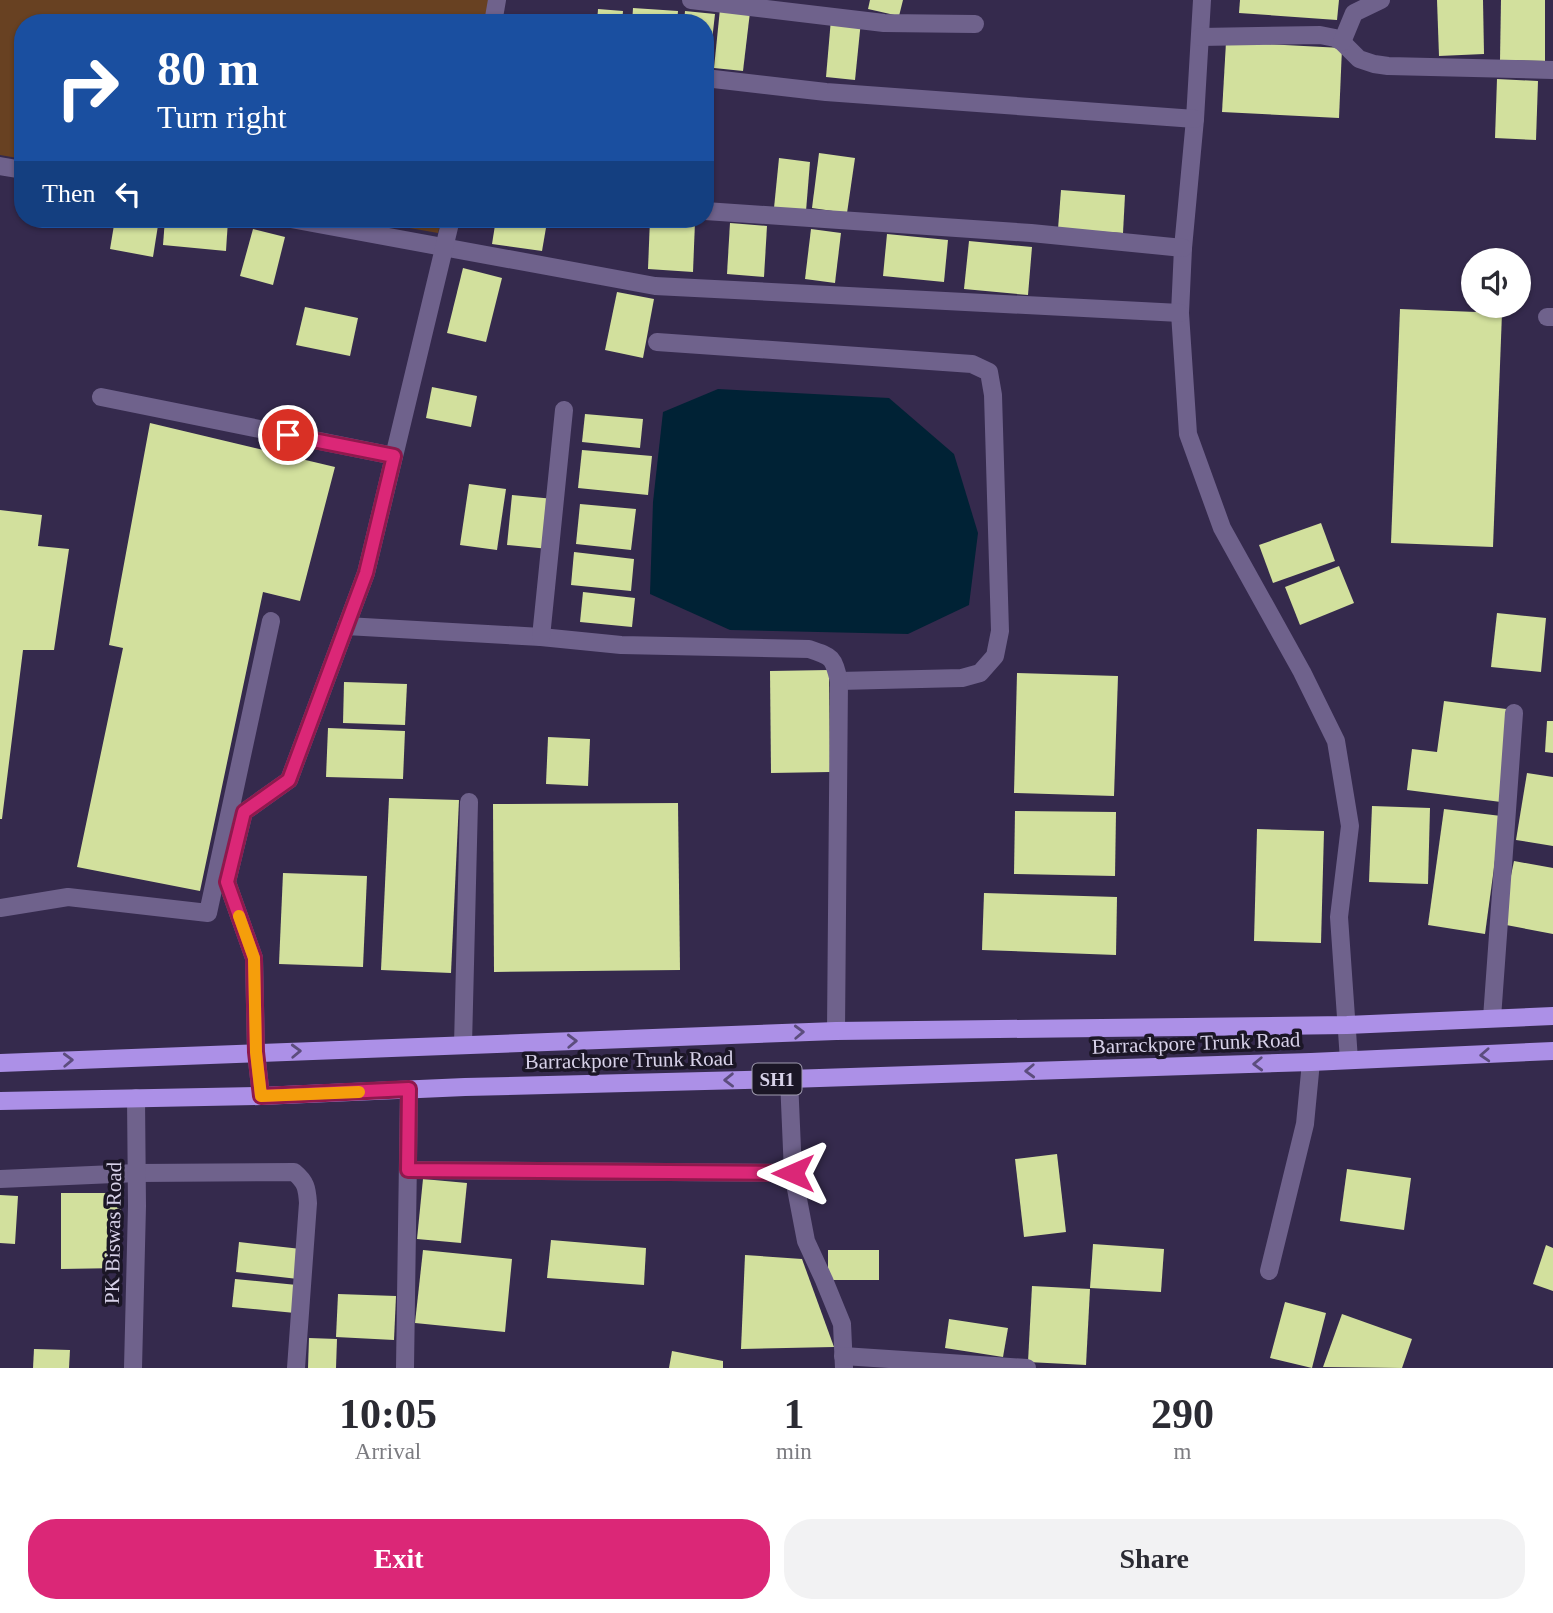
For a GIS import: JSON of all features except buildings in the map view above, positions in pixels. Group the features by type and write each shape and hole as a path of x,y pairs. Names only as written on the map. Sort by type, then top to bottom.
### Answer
{"main road":[{"name":"Barrackpore Trunk Road","path":"0,1063 836,1031 1347,1024 1553,1016"},
{"name":"Barrackpore Trunk Road","path":"0,1101 261,1096 409,1089 1311,1062 1553,1051"}],"street":[{"path":"691,0 884,23 975,24"},
{"path":"1202,0 1195,119 1183,247 1181,313 1188,434 1222,528 1302,672 1336,741 1350,826 1339,917 1349,1060"},
{"path":"1342,42 1354,13 1381,0"},
{"path":"1200,37 1320,35 1335,38 1359,59 1374,64 1553,71"},
{"path":"714,79 826,92 1195,119"},
{"path":"714,212 1031,233 1183,247"},
{"path":"340,228 654,286 1181,313"},
{"path":"261,1096 256,1052 254,958 227,882 244,812 289,780 366,573 449,228"},
{"path":"657,342 972,363 989,372 993,395 1000,631 995,656 980,673 962,678 839,681"},
{"path":"101,397 394,456"},
{"path":"541,637 564,410"},
{"path":"0,908 68,897 208,913 271,621"},
{"path":"346,626 541,637 621,645 809,649 826,655 834,662 839,681 836,1031"},
{"path":"1492,1018 1514,713"},
{"path":"463,1045 469,802"},
{"path":"1269,1271 1305,1124 1311,1062"},
{"path":"789,1079 793,1173 806,1241 842,1324 844,1362 1027,1368"},
{"path":"405,1368 409,1089"},
{"name":"PK Biswas Road","path":"133,1368 136,1098"},
{"path":"408,1170 793,1173"},
{"path":"0,1179 136,1173 294,1172 302,1179 307,1189 296,1368"}],"shaded area":[{"path":"0,0 489,0 487,14 14,14 14,157 0,155"},
{"path":"409,228 439,228 438,233"}],"water":[{"path":"718,389 889,398 954,454 978,533 969,605 908,634 730,630 650,594 653,502 663,412"}],"slow traffic":[{"path":"239,916 254,958 256,1052 261,1096 359,1092"}],"route":[{"path":"288,435 394,456 366,573 289,780 244,812 227,882 254,958 256,1052 261,1096 409,1089 408,1170 793,1173"}]}
